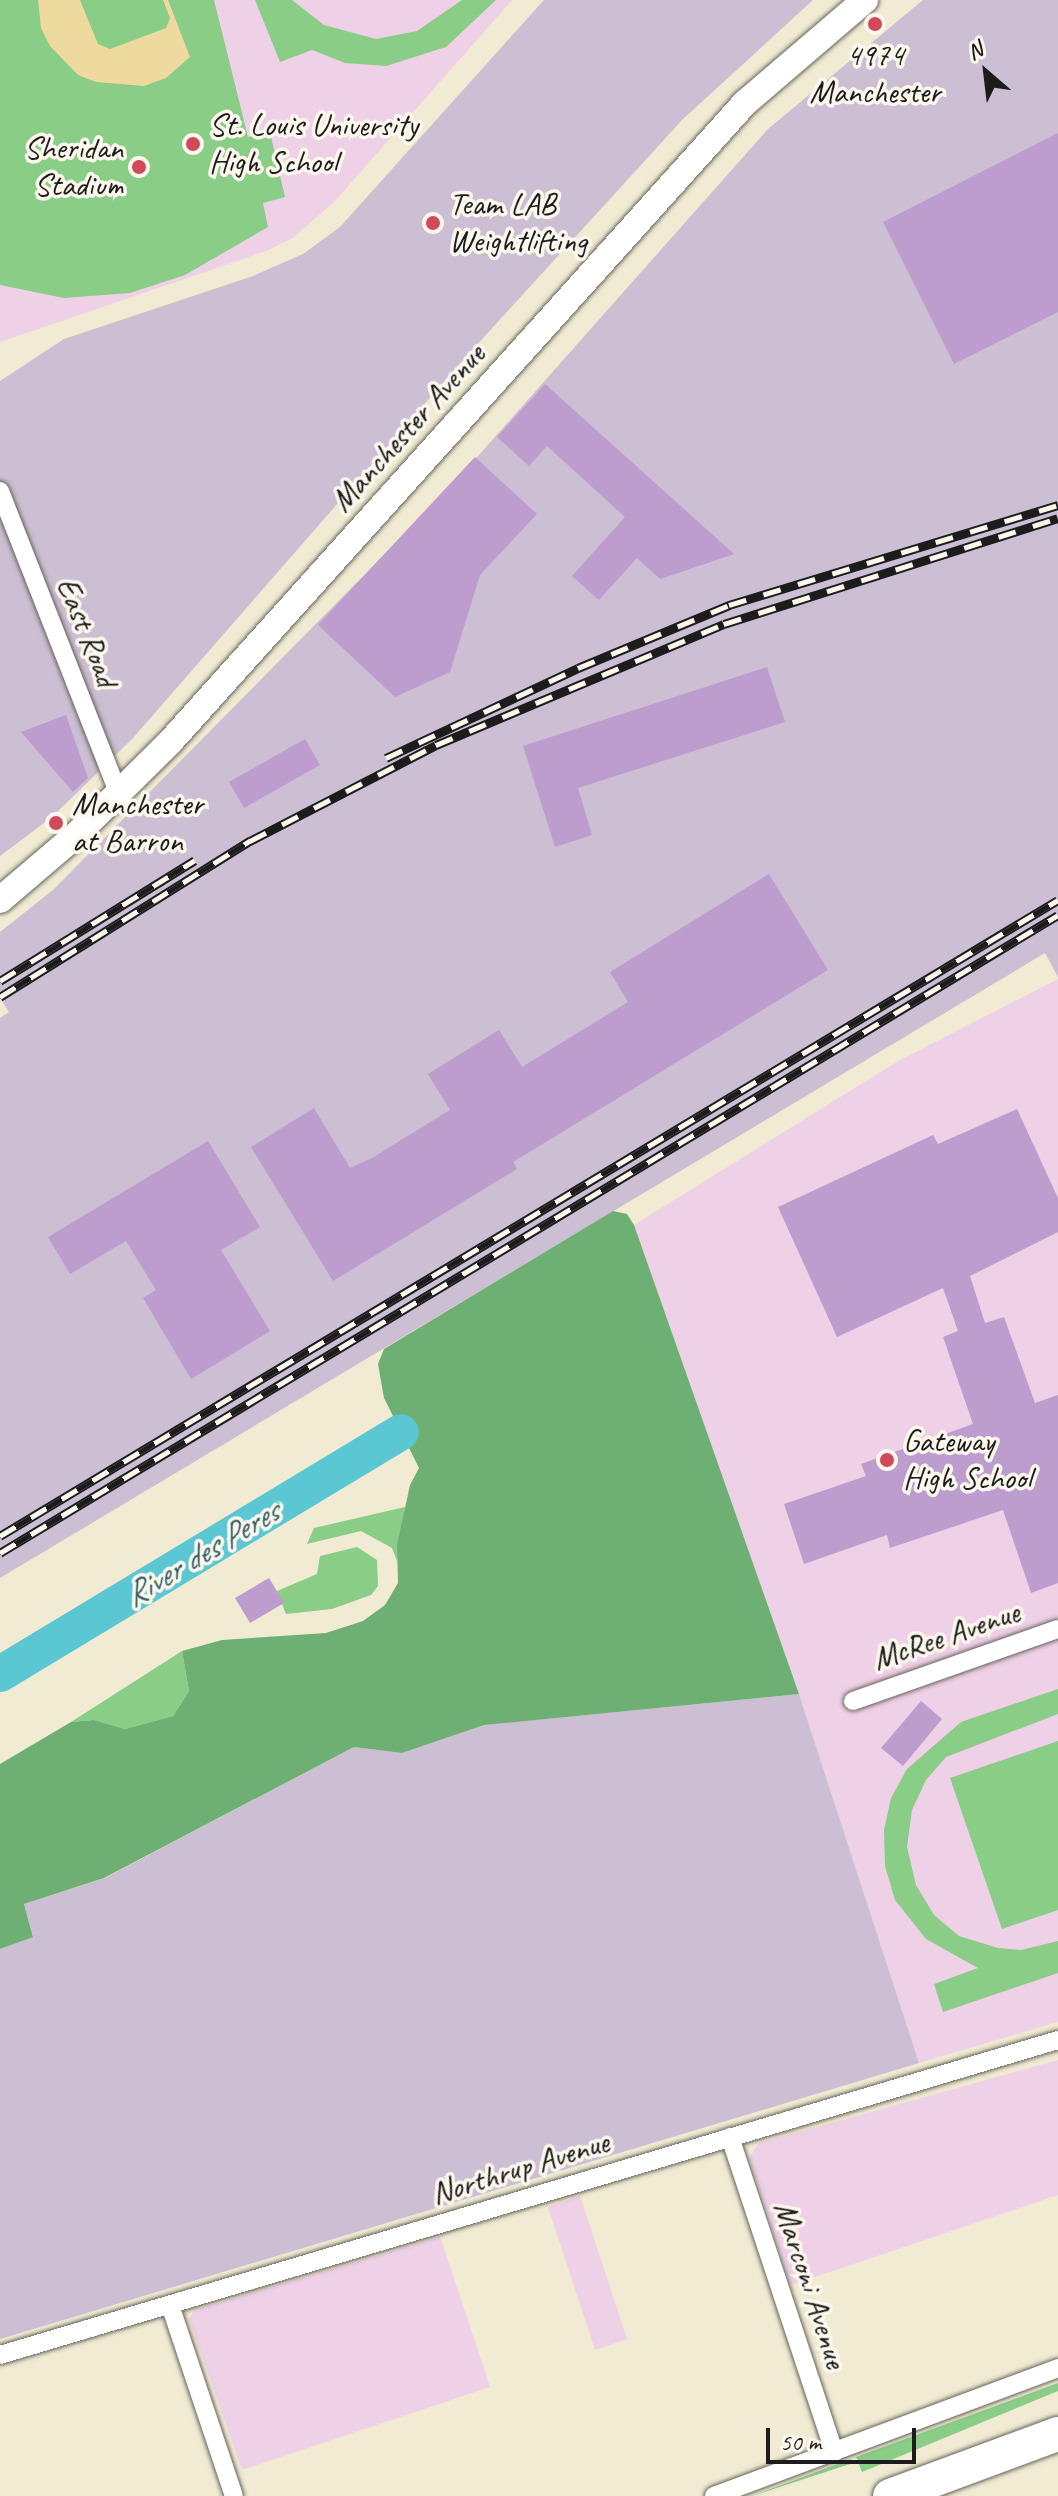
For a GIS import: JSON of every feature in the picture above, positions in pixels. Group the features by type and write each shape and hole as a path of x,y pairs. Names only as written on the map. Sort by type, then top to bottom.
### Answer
{"highway":[{"path":"890,2496 1058,2434"}],"main road":[{"name":"Manchester Avenue","path":"0,900 119,794 228,680 745,103 865,0"}],"street":[{"name":"East Road","path":"0,491 119,794"},
{"name":"McRee Avenue","path":"853,1701 1058,1629"},
{"name":"Northrup Avenue","path":"0,2355 1058,2040"},
{"name":"Marconi Avenue","path":"730,2137 834,2452"},
{"path":"170,2305 234,2496"},
{"path":"714,2496 1058,2368"}],"shaded area":[{"name":"Sheridan Stadium","path":"0,0 512,0 335,201 294,237 266,251 0,342"},
{"path":"544,0 813,0 682,120 454,370 133,738 52,817 0,856 0,381 64,339 253,276 303,254 340,227"},
{"path":"923,0 1058,0 1058,977 1045,953 0,1578 0,1018 9,1012 0,998 0,932 53,890 447,491 768,129"},
{"name":"Gateway High School","path":"1058,979 1058,2022 919,2063 799,1694 634,1225 900,1060"},
{"path":"799,1694 919,2063 0,2339 0,1949 33,1936 24,1904 105,1878 354,1747 402,1753 483,1725"},
{"path":"1058,2060 1058,2195 791,2285 749,2157 759,2143"},
{"path":"580,2196 627,2339 595,2350 548,2207"},
{"path":"440,2237 490,2387 242,2470 189,2319 194,2310"}],"green space":[{"name":"Sheridan Stadium","path":"0,0 214,0 248,137 270,132 285,197 263,203 268,227 185,275 130,293 64,298 0,285"},
{"path":"255,0 292,0 324,25 376,39 417,31 462,0 496,0 446,47 386,66 345,63 312,50 280,62"},
{"path":"613,1211 627,1214 634,1225 799,1694 484,1725 402,1753 354,1747 104,1878 24,1904 33,1937 0,1949 0,1764 71,1722 94,1720 125,1729 173,1716 189,1691 182,1651 222,1640 326,1633 363,1621 385,1605 398,1583 397,1545 410,1485 419,1468 384,1398 378,1364 384,1349"},
{"path":"405,1507 397,1561 392,1548 361,1531 307,1544 314,1528"},
{"path":"357,1547 377,1560 378,1586 371,1595 332,1609 286,1614 277,1591 317,1574 320,1556"},
{"path":"182,1651 189,1691 173,1716 125,1729 94,1720 71,1722"},
{"path":"1058,1689 1058,1714 946,1757 926,1780 912,1810 907,1847 916,1885 934,1915 959,1936 998,1948 1021,1950 1058,1941 1058,1973 943,2012 934,1984 978,1968 926,1939 895,1900 885,1866 884,1830 891,1798 907,1769 961,1722"},
{"path":"1058,1741 1058,1910 1002,1929 950,1778"},
{"path":"1058,2383 1058,2391 862,2472 856,2457"},
{"path":"851,2459 853,2463 752,2496"}],"sand":[{"path":"38,0 80,0 98,44 110,49 166,28 170,18 163,0 168,0 190,57 166,78 144,86 96,82 78,75 50,46 41,28"}],"building":[{"path":"1058,133 1058,312 954,364 883,222"},
{"path":"545,384 734,554 660,579 637,558 599,600 572,576 625,517 547,446 529,466 497,437"},
{"path":"475,457 537,514 480,575 450,672 395,697 318,625"},
{"path":"767,667 785,722 578,788 592,835 555,847 523,746"},
{"path":"66,715 88,778 73,792 21,732"},
{"path":"305,739 320,765 244,808 229,782"},
{"path":"769,874 828,970 513,1162 517,1169 333,1281 251,1147 314,1108 350,1168 372,1158 450,1110 428,1074 499,1030 522,1067 628,1002 610,972"},
{"path":"1017,1109 1058,1198 1058,1232 970,1276 985,1323 1004,1317 1035,1403 1058,1395 1058,1583 1031,1593 1003,1510 890,1548 887,1535 804,1564 784,1504 866,1476 861,1464 973,1424 943,1337 958,1331 943,1288 837,1337 778,1207 933,1135 938,1144"},
{"path":"208,1141 260,1227 221,1250 270,1331 191,1379 143,1298 156,1290 126,1241 70,1274 48,1237"},
{"path":"269,1578 284,1603 250,1623 235,1598"},
{"path":"921,1701 942,1719 903,1766 881,1748"}],"waterway":[{"name":"River des Peres","path":"0,1674 401,1432"}],"railway":[{"path":"386,758 578,668 729,605 1058,505"},
{"path":"0,997 250,841 436,745 724,624 1058,518"},
{"path":"0,981 195,860"},
{"path":"0,1536 1058,900"},
{"path":"0,1553 1058,915"}],"place":[{"name":"4974 Manchester","path":"875,24"},
{"name":"St. Louis University High School","path":"193,144"},
{"name":"Sheridan Stadium","path":"139,167"},
{"name":"Team LAB Weightlifting","path":"433,223"},
{"name":"Manchester at Barron","path":"56,823"},
{"name":"Gateway High School","path":"887,1460"}]}
